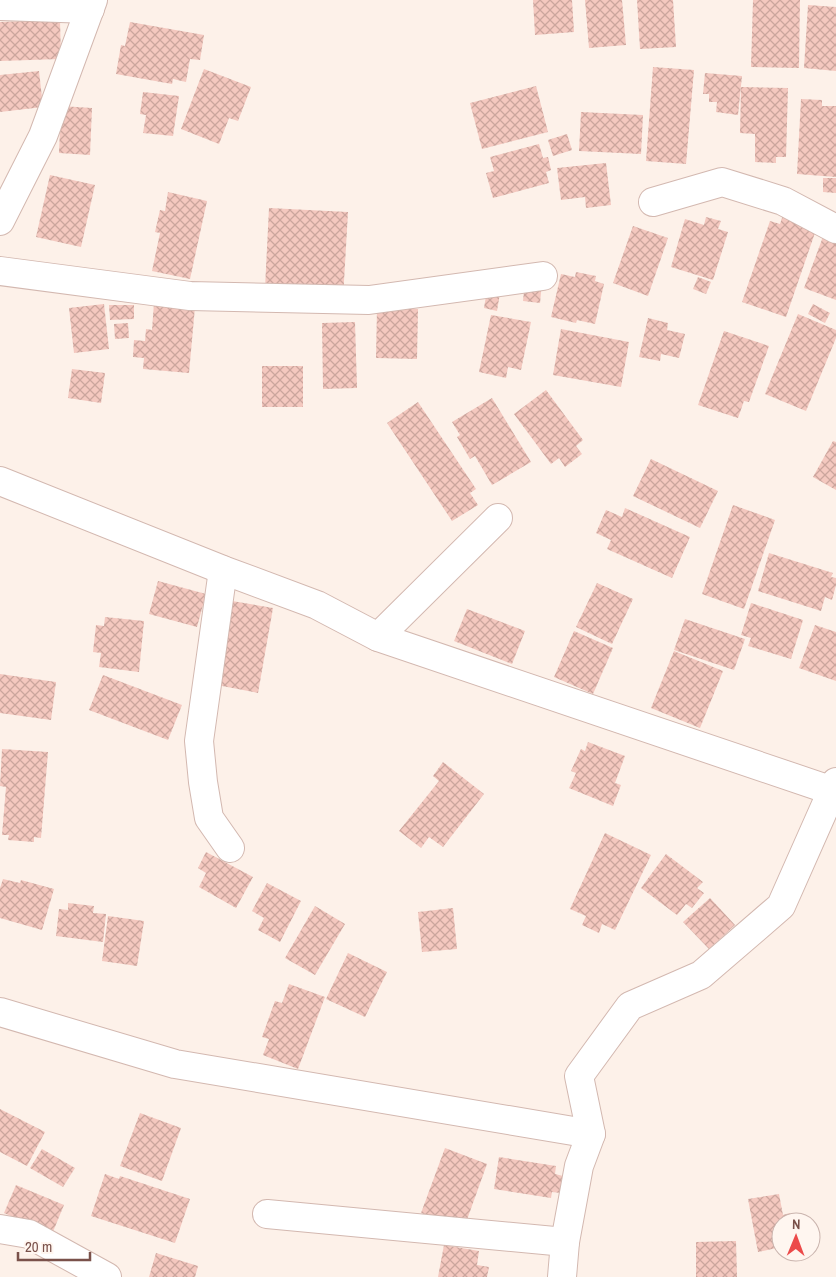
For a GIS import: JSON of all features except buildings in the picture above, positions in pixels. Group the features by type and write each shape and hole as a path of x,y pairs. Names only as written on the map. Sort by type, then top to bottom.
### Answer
{"street":[{"path":"0,6 92,5 44,136 0,221"},
{"path":"653,202 722,182 783,201 836,229"},
{"path":"0,271 190,296 369,300 542,276"},
{"path":"0,481 223,570 317,605 378,637 834,787 782,906 701,975 630,1006 579,1076 591,1134 578,1166 565,1242 562,1277"},
{"path":"378,637 498,518"},
{"path":"223,570 199,741 209,818 230,848"},
{"path":"0,1012 175,1064 591,1134"},
{"path":"267,1214 565,1242"},
{"path":"0,1229 29,1234 107,1277"}]}
